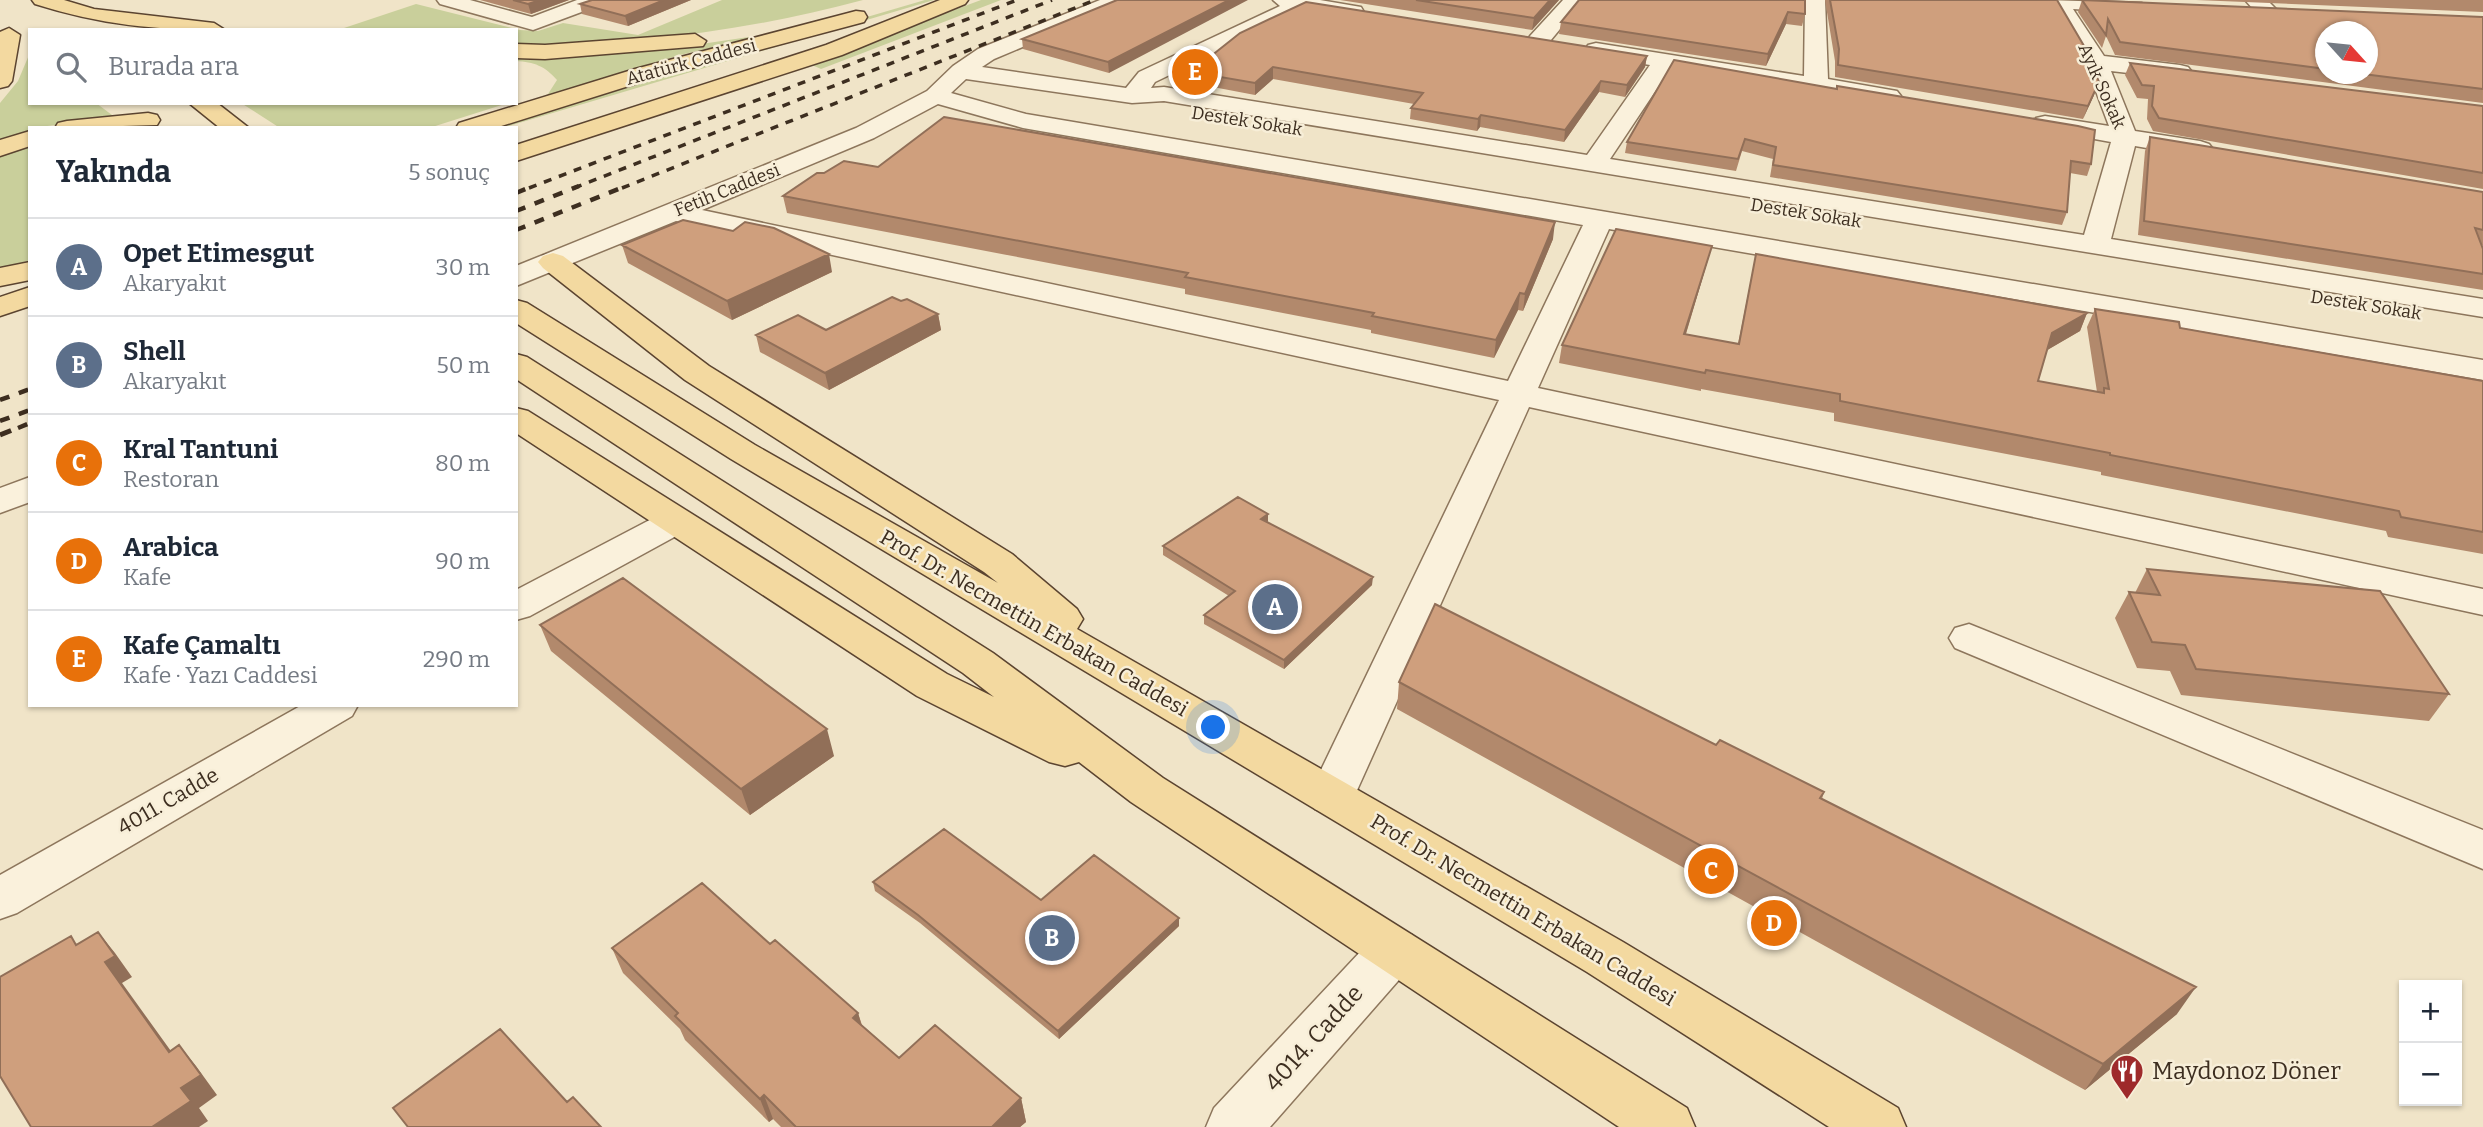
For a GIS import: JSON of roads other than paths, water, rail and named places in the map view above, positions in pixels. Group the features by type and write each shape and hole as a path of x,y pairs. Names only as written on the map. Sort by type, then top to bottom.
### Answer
{"main road":[{"path":"25,0 73,28"},
{"path":"42,0 92,15 198,28"},
{"name":"Atatürk Caddesi","path":"486,126 513,123 948,0"},
{"path":"518,152 834,50 958,0"},
{"path":"518,51 662,45 737,36 913,1"},
{"name":"Atatürk Caddesi","path":"513,123 643,74 913,1"},
{"path":"0,81 13,36"},
{"path":"513,123 536,97 533,75"},
{"path":"125,105 153,124"},
{"path":"207,105 234,126"},
{"path":"110,126 153,124"},
{"path":"0,148 28,139"},
{"path":"553,262 697,373 998,563 1139,684"},
{"path":"0,277 28,273"},
{"path":"0,285 28,274"},
{"path":"0,307 28,297"},
{"name":"Prof. Dr. Necmettin Erbakan Caddesi","path":"518,310 743,452 1605,957 1878,1127"},
{"path":"0,331 28,321"},
{"path":"518,365 978,663 1147,790 1667,1127"},
{"path":"518,419 932,685 1147,790"}],"street":[{"path":"447,0 533,24 596,0"},
{"name":"Fetih Caddesi","path":"518,276 864,133 935,96 961,71 986,54 1118,0"},
{"path":"1538,41 1574,0"},
{"path":"1815,0 1816,84"},
{"path":"1132,96 1147,77 1298,1 1380,16"},
{"path":"2058,1 2151,8"},
{"name":"Ayık Sokak","path":"2058,1 2096,62 2125,136"},
{"path":"2256,9 2297,15"},
{"path":"1512,37 1910,100"},
{"path":"1595,163 1664,61"},
{"path":"2096,62 2206,76"},
{"name":"Destek Sokak","path":"961,71 1132,96 1164,94 1595,163 2095,246 2478,320"},
{"path":"935,96 1023,121 2483,370"},
{"name":"Destek Sokak","path":"1132,96 1148,105 2478,320"},
{"path":"2017,118 2221,153"},
{"path":"2095,246 2125,136"},
{"path":"673,212 2483,602"},
{"path":"1331,797 1600,218"},
{"path":"0,481 28,471"},
{"path":"0,502 28,489"},
{"path":"518,606 676,521"},
{"path":"1969,638 2483,850"},
{"name":"4011. Cadde","path":"0,899 334,707"},
{"name":"4014. Cadde","path":"1234,1127 1394,950"}],"railway":[{"path":"529,188 1017,0"},
{"path":"574,188 1052,0"},
{"path":"622,188 1095,0"},
{"path":"518,192 533,186"},
{"path":"518,210 579,186"},
{"path":"518,229 626,186"},
{"path":"0,400 28,390"},
{"path":"0,421 28,411"},
{"path":"18,428 28,424"},
{"path":"0,435 22,426"}],"place":[{"name":"Kafe Çamaltı","path":"1195,72"},
{"name":"Opet Etimesgut","path":"1275,607"},
{"name":"Kral Tantuni","path":"1711,871"},
{"name":"Arabica","path":"1774,923"},
{"name":"Shell","path":"1052,938"},
{"name":"Maydonoz Döner","path":"2127,1101"}]}
